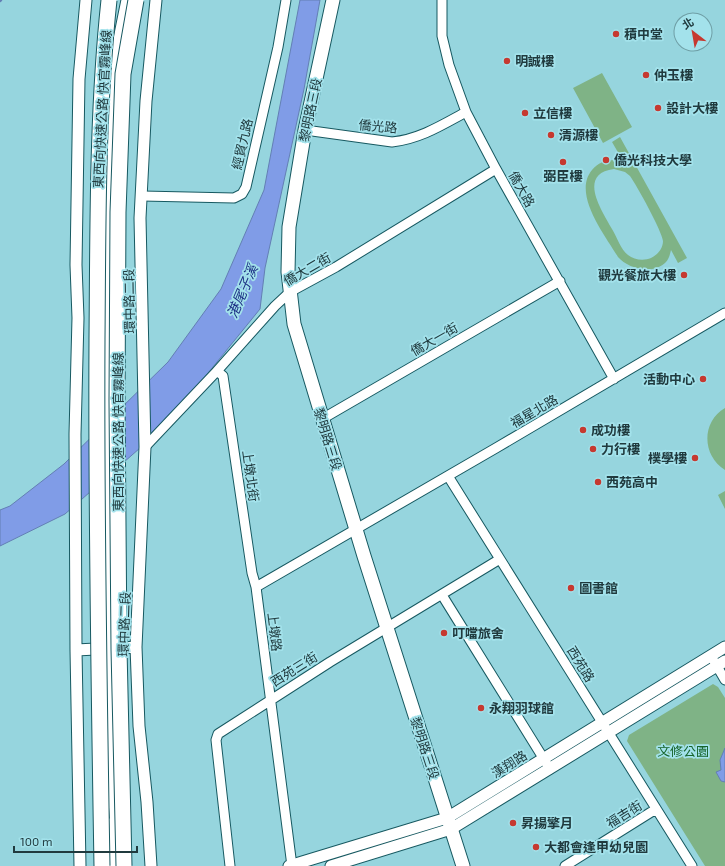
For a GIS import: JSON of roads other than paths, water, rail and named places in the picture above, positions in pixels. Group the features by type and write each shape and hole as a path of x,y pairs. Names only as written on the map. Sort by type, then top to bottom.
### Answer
{"highway":[{"name":"東西向快速公路 快官霧峰線","path":"102,866 96,556 98,148 103,57 109,0"},
{"name":"東西向快速公路 快官霧峰線","path":"124,866 119,648 117,401 118,212 123,74 136,0"}],"main road":[{"name":"黎明路三段","path":"333,0 305,130 290,227 288,249 290,292 294,324 356,530 463,866"}],"street":[{"path":"80,866 76,650 75,434 78,318 76,265 79,110 86,0"},
{"name":"環中路二段","path":"107,478 105,437 106,148 112,40 120,0"},
{"name":"環中路二段","path":"113,866 105,752 112,127 116,54 127,0"},
{"name":"環中路二段","path":"151,866 147,802 139,726 136,647 145,447 140,218 146,101 156,0"},
{"name":"經貿九路","path":"142,196 234,198 242,194 246,187 278,47 286,0"},
{"name":"僑大路","path":"442,0 442,36 449,65 466,112 496,169 614,379"},
{"name":"僑光路","path":"305,130 392,142 403,141 430,132 466,112"},
{"name":"僑大二街","path":"145,447 217,371 275,306 290,292 336,266 496,169"},
{"name":"僑大一街","path":"322,419 560,282"},
{"name":"福星北路","path":"356,530 725,313"},
{"name":"上墩北街","path":"217,371 223,376 252,573 256,587"},
{"name":"西苑路","path":"448,476 692,866"},
{"path":"256,587 356,530"},
{"name":"西苑三街","path":"230,866 216,740 223,730 500,559"},
{"name":"上墩路","path":"256,587 291,866"},
{"path":"442,596 550,769"},
{"path":"76,650 136,647"},
{"name":"漢翔路","path":"291,866 449,824 544,759 725,647"},
{"name":"環中路二段","path":"107,648 110,733 118,866"},
{"path":"711,656 721,663 725,680"},
{"name":"漢翔路","path":"331,866 449,824 550,769 721,663"},
{"name":"福吉街","path":"564,866 656,809"}],"water":[{"name":"港尾子溪","path":"300,0 320,0 304,89 265,268 260,309 165,426 65,514 0,546 0,510 10,506 64,464 168,362 221,289 264,190"},
{"path":"725,748 725,782 721,781 716,772 721,770 720,760"}],"place":[{"name":"積中堂","path":"616,34"},
{"name":"明誠樓","path":"507,61"},
{"name":"仲玉樓","path":"646,75"},
{"name":"設計大樓","path":"658,108"},
{"name":"立信樓","path":"525,113"},
{"name":"清源樓","path":"551,135"},
{"name":"僑光科技大學","path":"606,160"},
{"name":"弼臣樓","path":"563,162"},
{"name":"觀光餐旅大樓","path":"684,275"},
{"name":"活動中心","path":"703,379"},
{"name":"成功樓","path":"583,430"},
{"name":"力行樓","path":"593,449"},
{"name":"樸學樓","path":"695,458"},
{"name":"西苑高中","path":"598,482"},
{"name":"圖書館","path":"571,588"},
{"name":"叮噹旅舍","path":"444,633"},
{"name":"永翔羽球館","path":"481,708"},
{"name":"昇揚擎月","path":"513,823"},
{"name":"大都會逢甲幼兒園","path":"536,847"}],"park label":[{"name":"文修公園","path":"683,751"}]}
